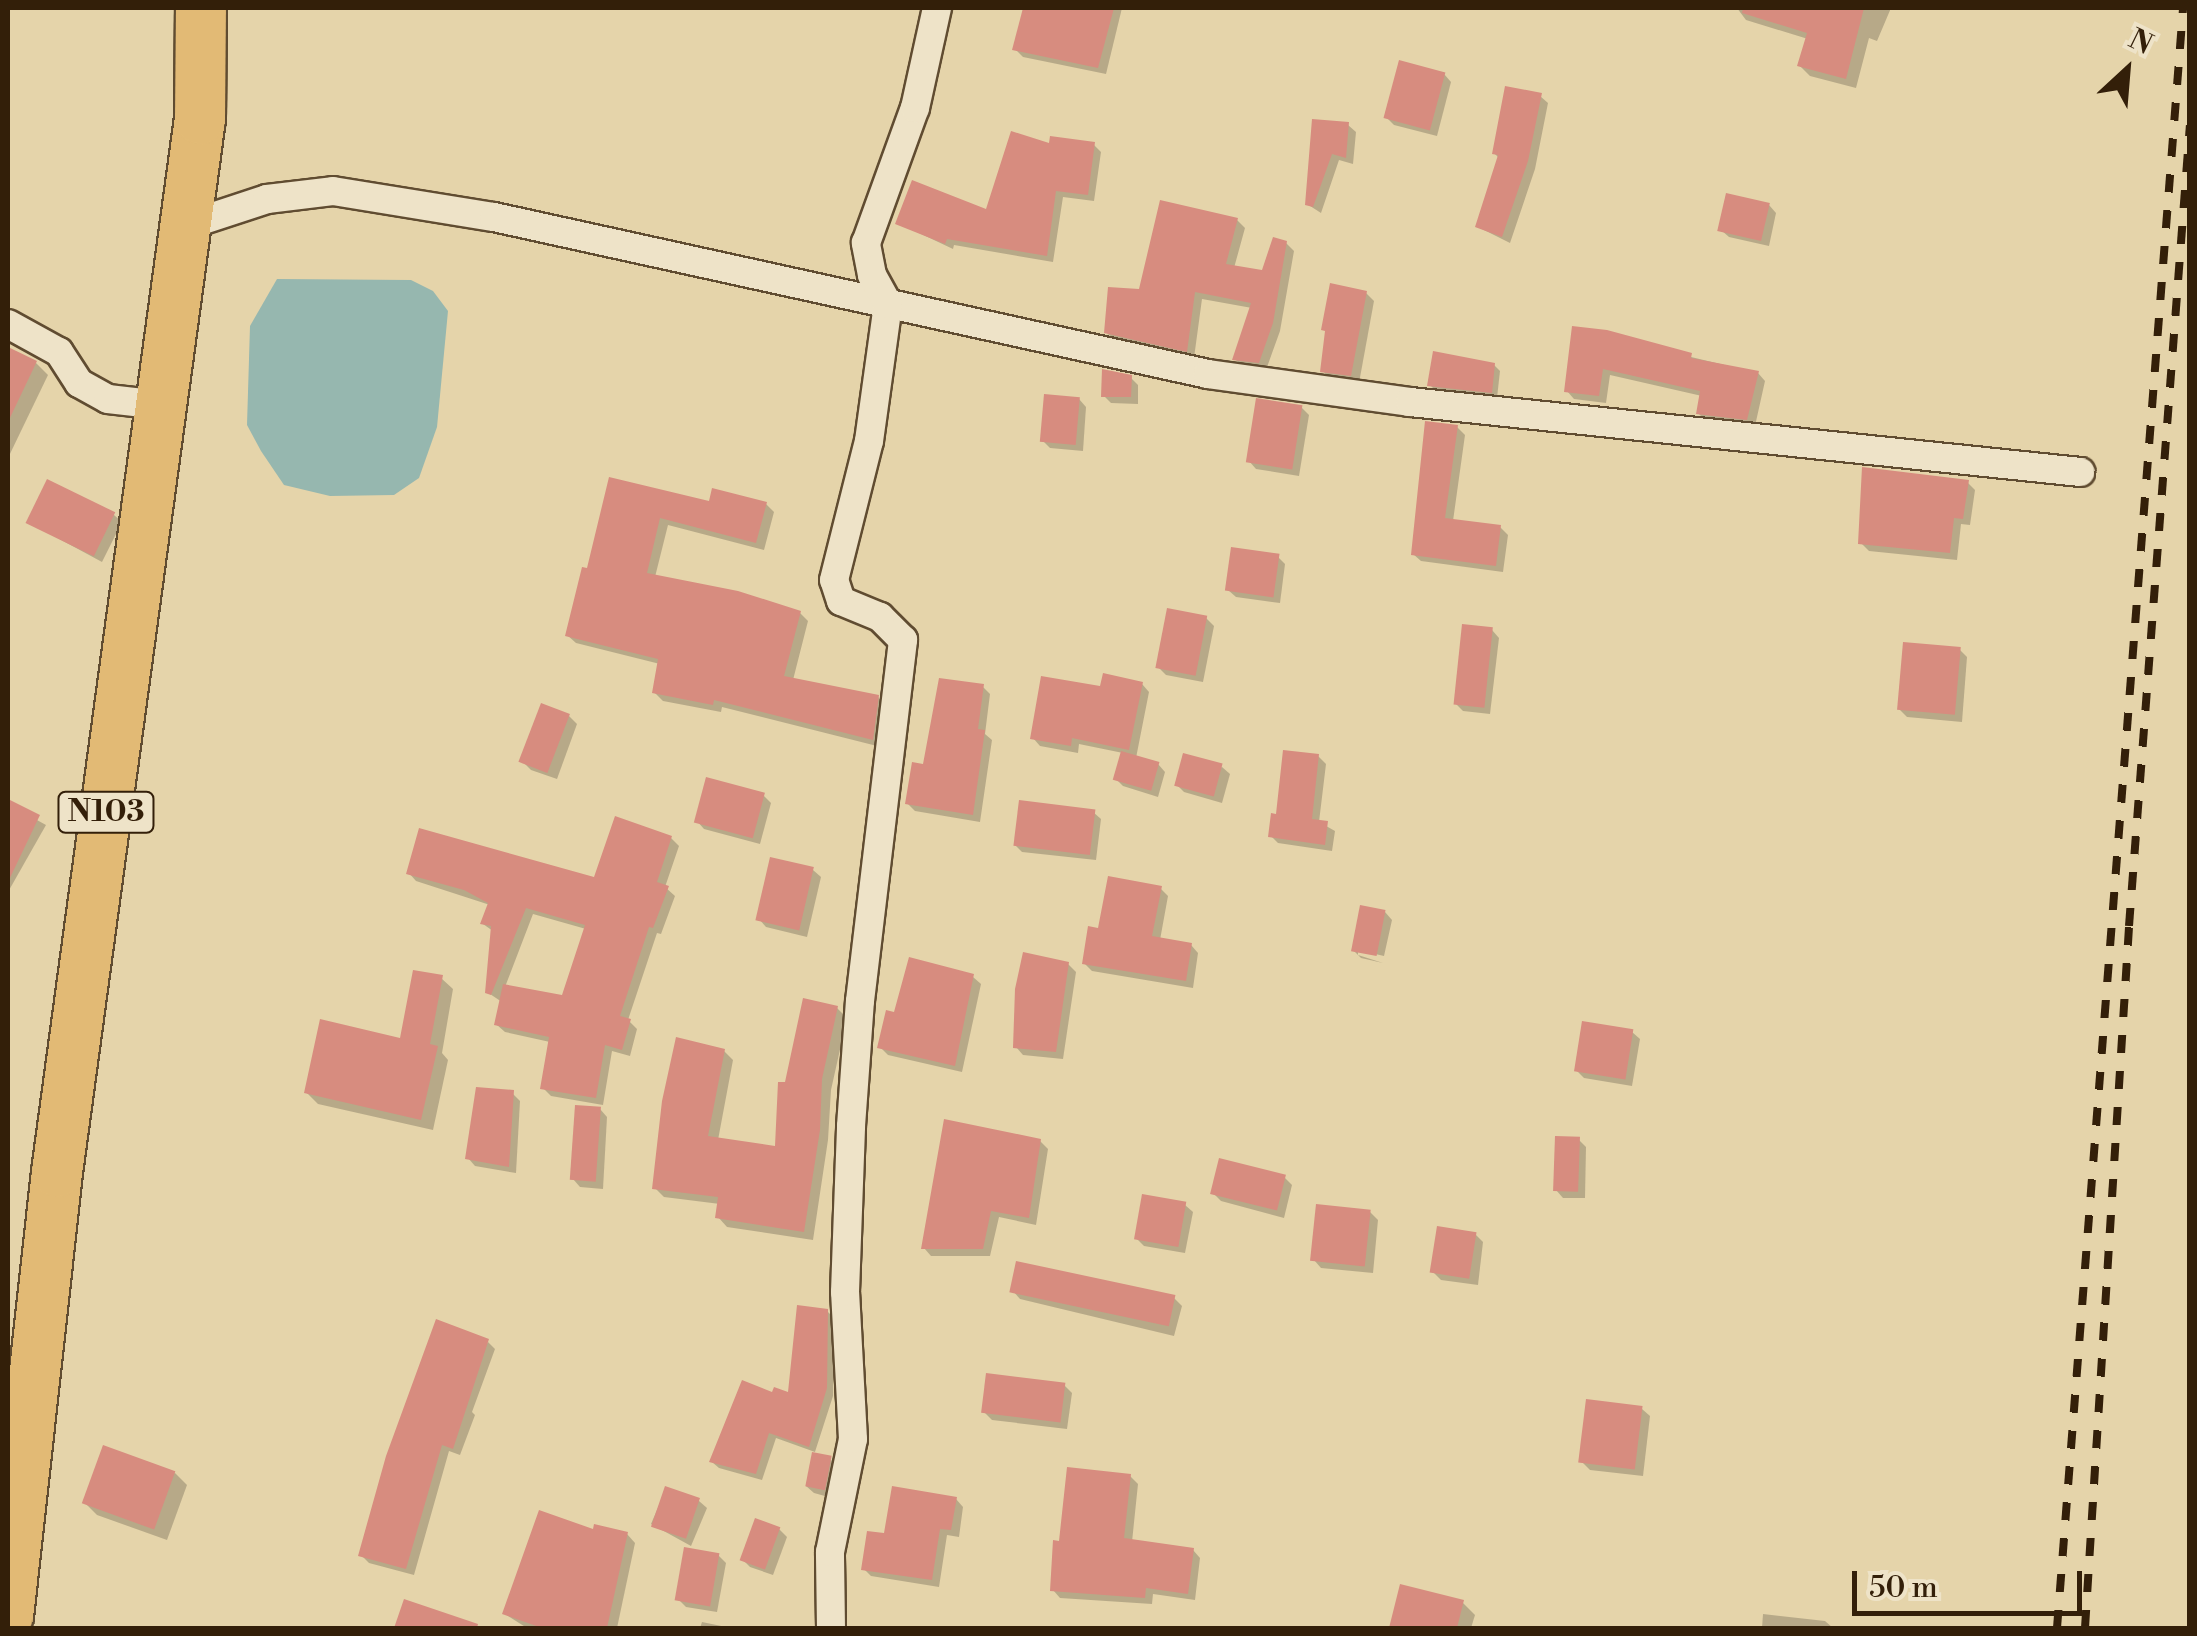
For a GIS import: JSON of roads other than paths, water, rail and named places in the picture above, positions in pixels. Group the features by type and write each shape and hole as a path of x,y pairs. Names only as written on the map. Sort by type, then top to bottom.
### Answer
{"highway":[{"name":"N103","path":"8,1616 20,1374 57,1172 200,119 201,8"}],"street":[{"path":"831,1628 830,1552 854,1439 844,1292 852,1108 903,640 880,617 841,601 834,580 869,441 888,304 872,275 866,243 914,108 938,8"},
{"path":"185,226 266,199 334,191 494,216 1208,374 1410,402 2080,472"},
{"path":"8,324 59,352 79,383 108,399 161,405"}],"water":[{"path":"277,279 411,280 433,291 448,311 437,427 419,478 394,495 330,496 284,485 261,451 247,425 250,326"}],"railway":[{"path":"2057,1628 2183,8"},
{"path":"2085,1628 2129,926 2190,125"}]}
